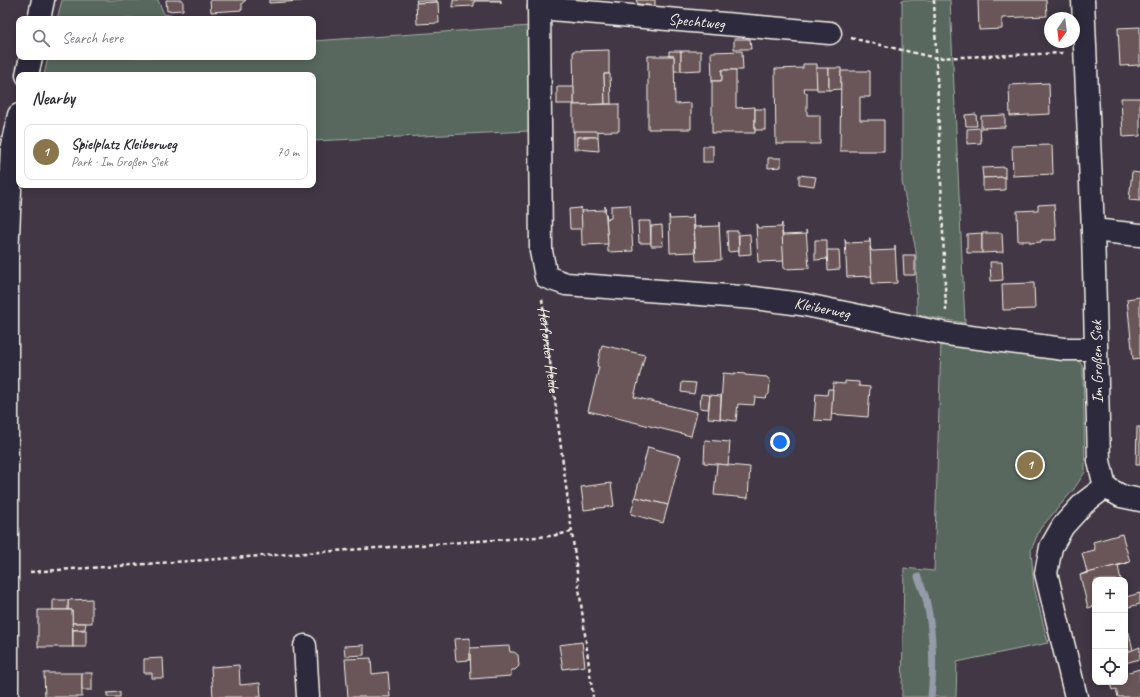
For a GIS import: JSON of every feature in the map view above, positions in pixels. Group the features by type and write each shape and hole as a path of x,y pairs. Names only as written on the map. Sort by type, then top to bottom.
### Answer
{"street":[{"path":"40,16 43,0"},
{"name":"Im Großen Siek","path":"1083,0 1093,230 1099,461 1105,487"},
{"path":"539,4 541,251 546,277"},
{"name":"Spechtweg","path":"539,4 830,33"},
{"path":"28,72 30,60"},
{"path":"7,697 4,660 7,574 4,432 7,257 12,146 16,128"},
{"path":"1093,230 1140,235"},
{"name":"Kleiberweg","path":"546,277 566,284 754,298 801,304 947,334 1064,349 1096,348"},
{"path":"1076,697 1046,573 1051,547 1063,526 1084,503 1105,487 1121,496 1140,500"},
{"path":"305,646 308,697"}],"path":[{"path":"934,0 947,334"},
{"path":"830,33 936,58 1085,52"},
{"name":"Herforder Heide","path":"546,277 542,297 593,697"},
{"path":"7,574 551,536 572,532"}],"green space":[{"path":"62,0 158,0 164,14 174,16 58,16"},
{"path":"902,0 950,0 965,323 917,315 916,251 902,182"},
{"path":"530,26 530,131 316,141 316,72 45,72 47,60 316,60 316,41"},
{"path":"941,343 1079,361 1083,367 1085,472 1074,489 1040,529 1031,550 1034,587 1048,643 957,662 956,697 902,697 904,568 934,571"}],"building":[{"path":"166,0 183,0 183,10 167,11"},
{"path":"210,0 246,0 242,3 242,10 211,12"},
{"path":"269,0 302,0 302,1 269,3"},
{"path":"416,0 437,0 437,2 417,3"},
{"path":"453,0 501,0 501,4 500,1 474,1 474,6 453,7"},
{"path":"636,0 655,0 655,6 638,4"},
{"path":"978,0 1046,0 1047,12 1044,12 1044,16 1002,18 1002,29 979,30"},
{"path":"438,2 439,23 417,24 416,3"},
{"path":"1140,27 1140,65 1120,66 1118,28"},
{"path":"734,39 750,39 751,49 734,49"},
{"path":"609,50 609,74 604,74 605,104 574,105 573,51"},
{"path":"669,51 681,51 681,71 674,71 674,56 669,56"},
{"path":"681,51 701,51 701,70 681,71"},
{"path":"742,51 743,70 722,70 722,81 712,81 711,52"},
{"path":"648,56 674,56 675,104 691,103 691,129 648,129"},
{"path":"803,64 817,64 817,88 804,88 805,93 807,93 807,115 820,115 820,144 776,144 775,69 803,68"},
{"path":"816,68 829,68 829,90 817,90"},
{"path":"829,68 841,68 841,89 829,90"},
{"path":"722,70 736,70 736,108 755,107 755,133 712,133 712,81 722,81"},
{"path":"841,71 870,71 870,97 860,97 860,120 884,120 884,151 840,151"},
{"path":"604,74 610,74 611,104 605,104"},
{"path":"1049,83 1050,114 1010,116 1009,85"},
{"path":"557,87 574,87 574,104 557,104"},
{"path":"1121,98 1140,98 1140,136 1123,137"},
{"path":"619,104 619,131 573,132 573,105"},
{"path":"755,109 765,109 765,130 755,130"},
{"path":"976,114 977,126 966,126 965,115"},
{"path":"1005,115 1005,127 981,128 981,116"},
{"path":"980,128 981,143 967,144 967,129"},
{"path":"574,131 598,131 598,137 577,137 577,149 574,149"},
{"path":"577,137 598,137 599,151 577,149"},
{"path":"1052,145 1053,174 1013,176 1012,146"},
{"path":"703,146 713,146 713,162 703,162"},
{"path":"768,158 781,158 781,167 768,168"},
{"path":"1005,167 1005,177 983,178 982,168"},
{"path":"1132,172 1140,173 1140,201 1129,200"},
{"path":"799,175 816,177 814,186 799,184"},
{"path":"1005,177 1005,190 983,191 983,178"},
{"path":"1054,204 1056,240 1041,240 1041,242 1030,243 1030,241 1018,241 1017,211 1038,210 1038,205"},
{"path":"630,205 633,251 608,252 606,214 607,219 611,218 611,206"},
{"path":"605,206 608,244 582,245 581,207 582,211 605,210"},
{"path":"581,208 582,229 570,229 569,209"},
{"path":"693,214 695,252 670,253 669,215 670,219 693,218"},
{"path":"638,221 650,221 651,243 639,243"},
{"path":"719,222 721,260 696,261 694,223 695,227 719,226"},
{"path":"782,223 784,261 758,262 756,224 758,228 781,227"},
{"path":"662,225 663,246 651,246 651,226"},
{"path":"727,231 738,231 739,251 728,252"},
{"path":"782,232 783,235 806,234 809,268 784,269"},
{"path":"982,233 982,253 967,253 967,234"},
{"path":"982,233 1002,233 1003,252 982,253"},
{"path":"750,234 751,254 739,255 739,235"},
{"path":"870,238 872,276 847,277 845,239 846,243 870,242"},
{"path":"815,240 827,240 827,259 815,260"},
{"path":"895,245 897,283 872,284 870,247 872,251 895,250"},
{"path":"827,250 839,250 840,269 828,270"},
{"path":"903,255 915,255 915,275 904,275"},
{"path":"990,262 1002,262 1003,280 991,281"},
{"path":"1034,283 1035,309 1003,310 1002,284"},
{"path":"1140,297 1140,358 1133,359 1127,299"},
{"path":"602,345 645,355 634,397 697,412 691,436 588,411 599,367 597,366"},
{"path":"723,373 767,377 770,381 769,394 765,398 755,397 754,405 738,404 736,421 720,419"},
{"path":"845,381 859,382 859,386 870,387 868,417 831,414 833,383 845,384"},
{"path":"682,382 696,383 694,394 681,392"},
{"path":"828,389 833,389 831,421 814,420 816,394 827,395"},
{"path":"701,394 710,395 708,409 700,408"},
{"path":"710,395 721,396 720,419 708,418"},
{"path":"1137,427 1140,427 1140,465 1136,465"},
{"path":"705,440 730,442 728,465 704,463"},
{"path":"648,447 681,456 668,505 635,497"},
{"path":"717,464 750,467 748,498 714,495"},
{"path":"611,483 614,506 584,510 581,487"},
{"path":"635,497 668,505 663,523 631,514"},
{"path":"1122,534 1130,562 1080,575 1087,572 1082,553 1095,550 1093,542"},
{"path":"1130,562 1118,566 1120,577 1092,577 1092,607 1088,608 1080,575"},
{"path":"1140,593 1140,604 1128,607 1128,596"},
{"path":"92,599 92,623 72,623 72,610 68,610 68,600"},
{"path":"53,600 68,600 68,610 53,610"},
{"path":"38,610 72,610 73,647 38,647"},
{"path":"72,623 86,623 85,629 73,630"},
{"path":"73,630 86,630 86,647 73,647"},
{"path":"1128,633 1129,633 1133,650 1128,652"},
{"path":"470,638 470,660 456,661 454,639"},
{"path":"582,642 585,666 563,669 559,645"},
{"path":"364,645 364,655 345,656 344,646"},
{"path":"509,646 510,652 514,652 518,655 519,666 515,670 511,670 511,676 471,679 470,648"},
{"path":"1140,647 1140,659 1128,662 1128,652"},
{"path":"163,658 164,678 152,678 152,673 144,673 144,659"},
{"path":"371,658 372,674 388,672 390,697 348,697 345,659"},
{"path":"239,665 240,685 260,683 261,697 213,697 211,667"},
{"path":"1140,669 1140,697 1118,697 1116,689 1112,690 1111,685 1128,685 1128,672"},
{"path":"44,673 82,673 82,697 45,697"},
{"path":"82,673 92,673 92,690 82,690"},
{"path":"120,692 120,697 107,697 107,693"}],"waterway":[{"path":"918,577 926,597 931,626 933,662 931,697"}],"place":[{"name":"Spielplatz Kleiberweg","path":"1030,465"}]}
